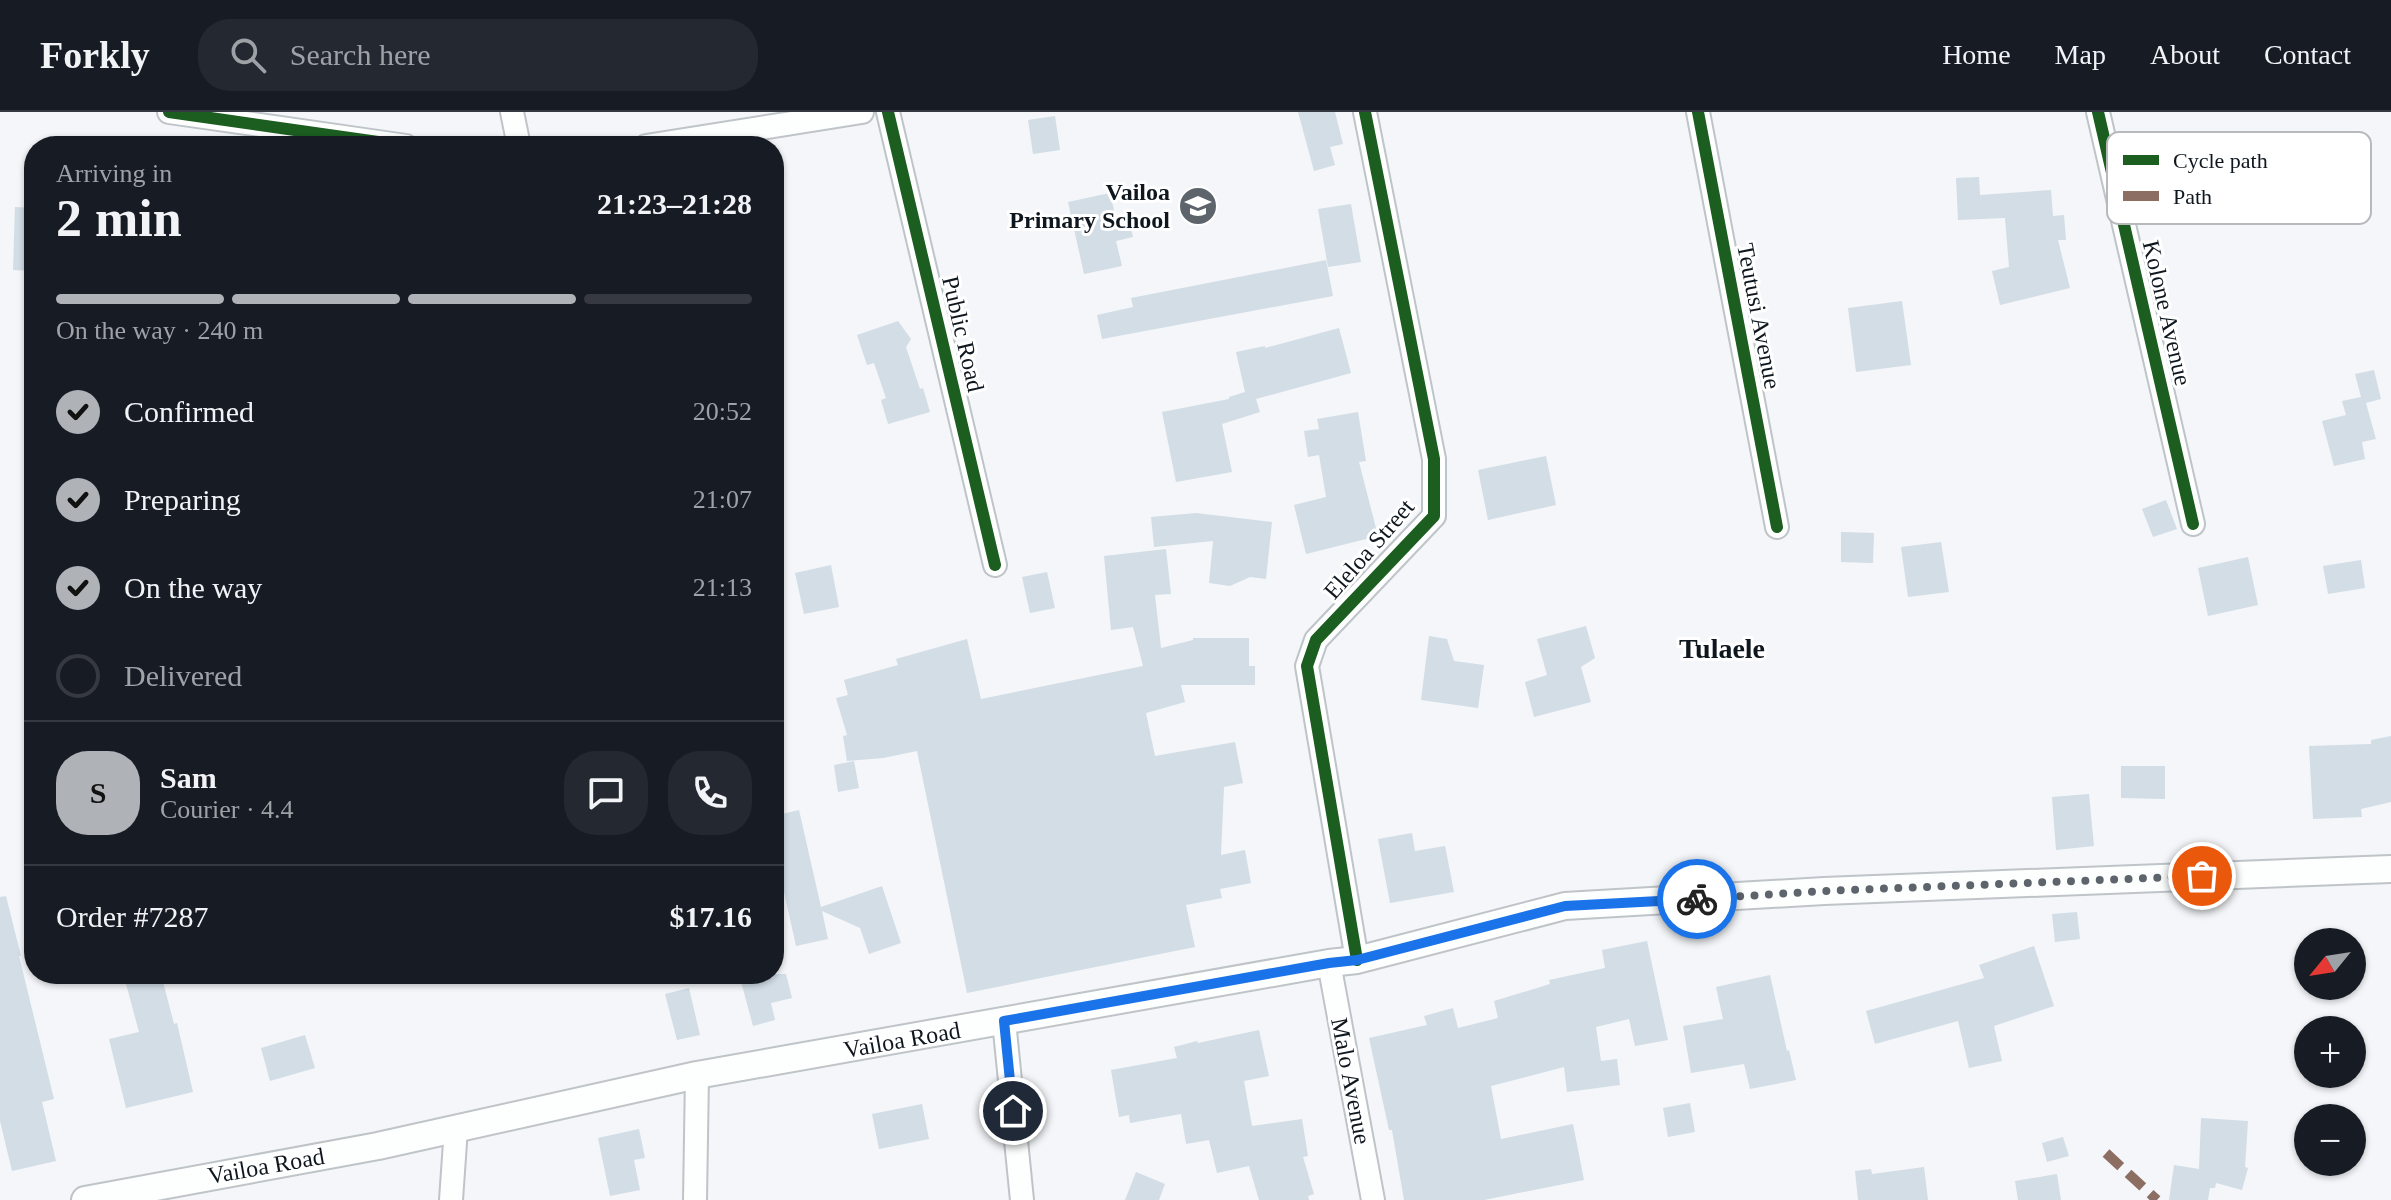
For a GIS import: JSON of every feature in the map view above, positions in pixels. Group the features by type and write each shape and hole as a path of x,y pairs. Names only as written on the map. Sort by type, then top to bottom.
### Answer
{"main road":[{"name":"Vailoa Road","path":"85,1200 378,1146 697,1075 1357,960 1565,906 1824,891 2391,869"}],"street":[{"path":"169,112 336,136"},
{"path":"512,112 517,136"},
{"path":"684,136 737,122 862,112"},
{"name":"Public Road","path":"888,112 995,565"},
{"name":"Eleloa Street","path":"1357,960 1307,666 1316,640 1434,516 1434,459 1365,112"},
{"name":"Teutusi Avenue","path":"1698,112 1777,527"},
{"name":"Kolone Avenue","path":"2098,112 2107,151"},
{"name":"Kolone Avenue","path":"2124,224 2193,524"},
{"name":"Malo Avenue","path":"1329,963 1373,1200"},
{"path":"1004,1021 1022,1200"},
{"path":"695,1200 697,1075"},
{"path":"451,1200 456,1128"}],"building":[{"path":"1298,112 1335,112 1343,144 1330,147 1335,165 1314,171"},
{"path":"1055,116 1060,150 1033,154 1028,120"},
{"path":"1979,177 1980,195 2051,190 2053,216 2064,215 2066,240 2058,240 2070,288 2000,305 1992,271 2009,267 2005,218 1958,220 1956,178"},
{"path":"1110,193 1116,219 1128,216 1133,237 1116,241 1122,266 1084,274 1068,202"},
{"path":"1351,204 1361,262 1328,267 1318,209"},
{"path":"15,207 24,207 24,271 13,270"},
{"path":"1326,260 1333,296 1102,339 1097,315 1133,307 1131,298"},
{"path":"1902,301 1911,365 1856,372 1848,308"},
{"path":"898,321 911,339 906,347 930,412 888,424 881,400 886,398 874,363 867,365 857,335"},
{"path":"1339,328 1351,373 1256,399 1260,412 1222,424 1232,472 1176,482 1162,412 1229,399 1245,392 1236,352 1265,348"},
{"path":"2374,370 2381,399 2366,403 2376,439 2362,442 2365,459 2334,466 2322,421 2346,415 2342,401 2361,397 2355,374"},
{"path":"1358,412 1366,461 1359,462 1378,536 1306,554 1294,505 1326,497 1319,455 1308,457 1304,431 1319,429 1317,419"},
{"path":"1546,456 1556,505 1488,520 1478,470"},
{"path":"2166,500 2177,529 2153,537 2142,509"},
{"path":"1196,513 1272,522 1266,579 1250,577 1230,586 1209,583 1213,541 1154,547 1151,517"},
{"path":"1841,532 1874,533 1873,563 1841,562"},
{"path":"1941,542 1949,592 1908,597 1901,547"},
{"path":"1166,549 1171,594 1155,595 1161,648 1193,638 1249,638 1249,666 1255,666 1255,685 1181,685 1185,702 1146,713 1155,756 1235,742 1243,783 1224,787 1221,855 1245,850 1251,883 1220,889 1222,898 1186,905 1195,947 967,993 917,751 847,761 843,736 847,735 836,698 848,695 844,680 898,665 896,659 967,639 981,699 1143,666 1133,627 1111,630 1104,556"},
{"path":"2248,557 2258,605 2208,616 2198,568"},
{"path":"2361,560 2365,588 2328,594 2323,566"},
{"path":"831,565 839,607 804,614 795,573"},
{"path":"1047,572 1055,608 1030,613 1022,577"},
{"path":"1586,626 1595,658 1581,667 1591,702 1534,717 1525,682 1547,675 1537,639"},
{"path":"1429,636 1447,639 1454,661 1484,665 1478,708 1421,700"},
{"path":"2391,736 2391,802 2361,809 2362,817 2313,819 2309,746 2371,744 2371,740"},
{"path":"854,761 859,788 838,792 834,765"},
{"path":"2121,766 2165,766 2165,799 2121,798"},
{"path":"2089,794 2094,846 2056,850 2052,797"},
{"path":"799,810 821,907 882,886 901,943 869,954 860,928 822,911 828,939 796,946 784,892 784,814"},
{"path":"1412,833 1415,851 1445,846 1454,892 1390,903 1378,839"},
{"path":"6,896 21,956 24,984 54,1099 42,1102 56,1161 12,1171 0,1121 0,897"},
{"path":"2077,912 2080,939 2055,942 2052,914"},
{"path":"1647,941 1668,1040 1635,1046 1629,1019 1596,1027 1601,1061 1617,1059 1620,1085 1567,1092 1564,1067 1491,1086 1501,1139 1573,1124 1584,1180 1484,1200 1404,1200 1392,1130 1389,1130 1369,1038 1427,1025 1424,1016 1453,1008 1458,1028 1498,1018 1494,1001 1550,984 1549,980 1605,968 1602,950"},
{"path":"2034,946 2054,1006 1994,1026 2002,1061 1969,1068 1958,1021 1875,1044 1866,1011 1984,978 1979,965"},
{"path":"786,974 792,998 771,1003 775,1020 753,1026 742,984 784,984"},
{"path":"1770,975 1796,1080 1750,1089 1744,1064 1691,1073 1683,1026 1723,1019 1716,987"},
{"path":"126,984 164,984 174,1024 177,1023 193,1092 126,1108 109,1039 139,1032"},
{"path":"689,988 700,1035 677,1040 665,994"},
{"path":"1259,1030 1269,1076 1244,1081 1252,1126 1302,1119 1308,1156 1303,1157 1314,1194 1308,1196 1309,1200 1259,1200 1249,1166 1217,1173 1209,1140 1186,1144 1181,1114 1130,1123 1129,1115 1119,1117 1111,1070 1177,1058 1174,1047"},
{"path":"305,1035 315,1068 270,1081 261,1048"},
{"path":"1690,1103 1695,1132 1668,1137 1663,1108"},
{"path":"922,1104 929,1139 879,1149 872,1114"},
{"path":"2201,1118 2248,1121 2245,1167 2248,1168 2242,1190 2216,1183 2215,1188 2210,1188 2208,1200 2169,1200 2174,1165 2199,1169"},
{"path":"639,1129 645,1158 634,1160 640,1190 610,1196 598,1138"},
{"path":"2063,1137 2069,1156 2047,1162 2042,1143"},
{"path":"1924,1167 1928,1200 1858,1200 1855,1171 1871,1169 1872,1174"},
{"path":"1136,1172 1165,1184 1159,1200 1125,1200"},
{"path":"2057,1174 2061,1200 2018,1200 2015,1181"}],"marked path":[{"path":"2106,1153 2157,1200"}],"cycle path":[{"path":"169,112 336,136"},
{"path":"888,112 995,565"},
{"path":"1357,960 1307,666 1316,640 1434,516 1434,459 1365,112"},
{"path":"1698,112 1777,527"},
{"path":"2098,112 2107,151"},
{"path":"2124,224 2193,524"}],"way so far":[{"path":"1697,899 2202,876"}],"place":[{"name":"Vailoa Primary School","path":"1198,206"}],"district":[{"name":"Tulaele","path":"1722,648"}],"route":[{"path":"1013,1111 1004,1021 1357,960 1565,906 1697,899"}]}
